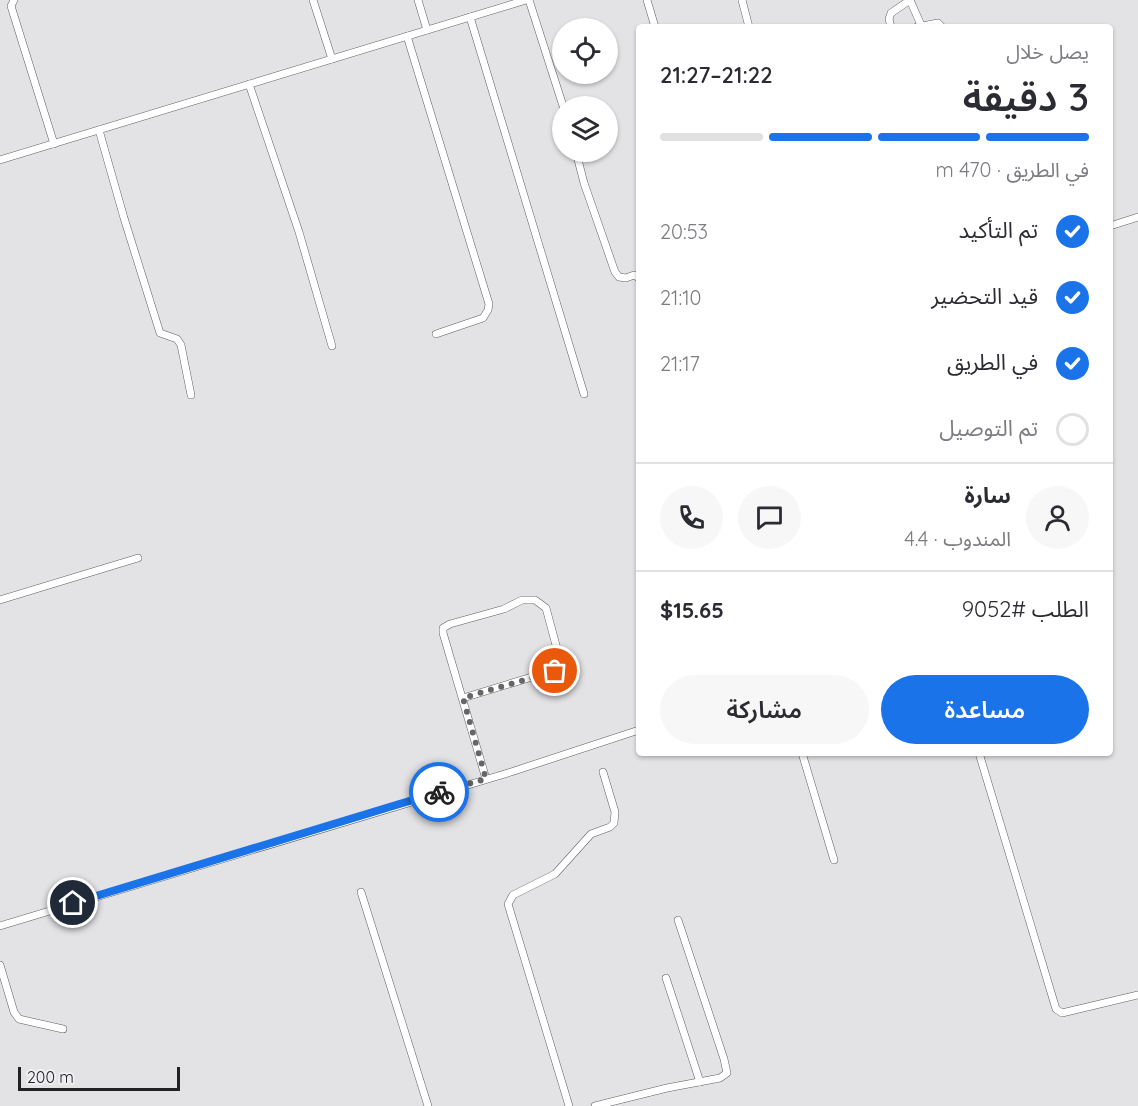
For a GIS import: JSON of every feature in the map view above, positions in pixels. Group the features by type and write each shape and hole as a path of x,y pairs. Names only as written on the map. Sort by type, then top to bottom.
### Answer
{"street":[{"path":"14,0 11,6 54,144"},
{"path":"313,0 332,59"},
{"path":"418,0 427,30"},
{"path":"0,160 528,0 560,96"},
{"path":"647,0 654,24"},
{"path":"742,0 748,24"},
{"path":"891,24 891,13 910,0 918,24"},
{"path":"470,17 584,394"},
{"path":"407,36 489,304 483,318 436,334"},
{"path":"249,84 299,232 332,346"},
{"path":"99,130 160,333 177,339 181,345 192,395"},
{"path":"579,162 615,272 619,277 636,276"},
{"path":"1113,225 1138,217"},
{"path":"0,600 138,558"},
{"path":"463,698 558,669 560,660 553,631 546,608 542,603 529,599 522,600 504,609 443,628 486,779"},
{"path":"0,926 486,779 636,731"},
{"path":"803,756 834,860"},
{"path":"980,756 1056,1009 1062,1013 1138,995"},
{"path":"569,1106 508,904 513,896 555,874 591,834 610,827 614,823 615,812 603,772"},
{"path":"361,892 428,1106"},
{"path":"595,1106 725,1076 727,1070 678,920"},
{"path":"0,965 18,1018 63,1029"},
{"path":"666,978 700,1082"}],"way so far":[{"path":"439,792 486,779 463,698 555,671"}],"route":[{"path":"73,903 439,792"}]}
